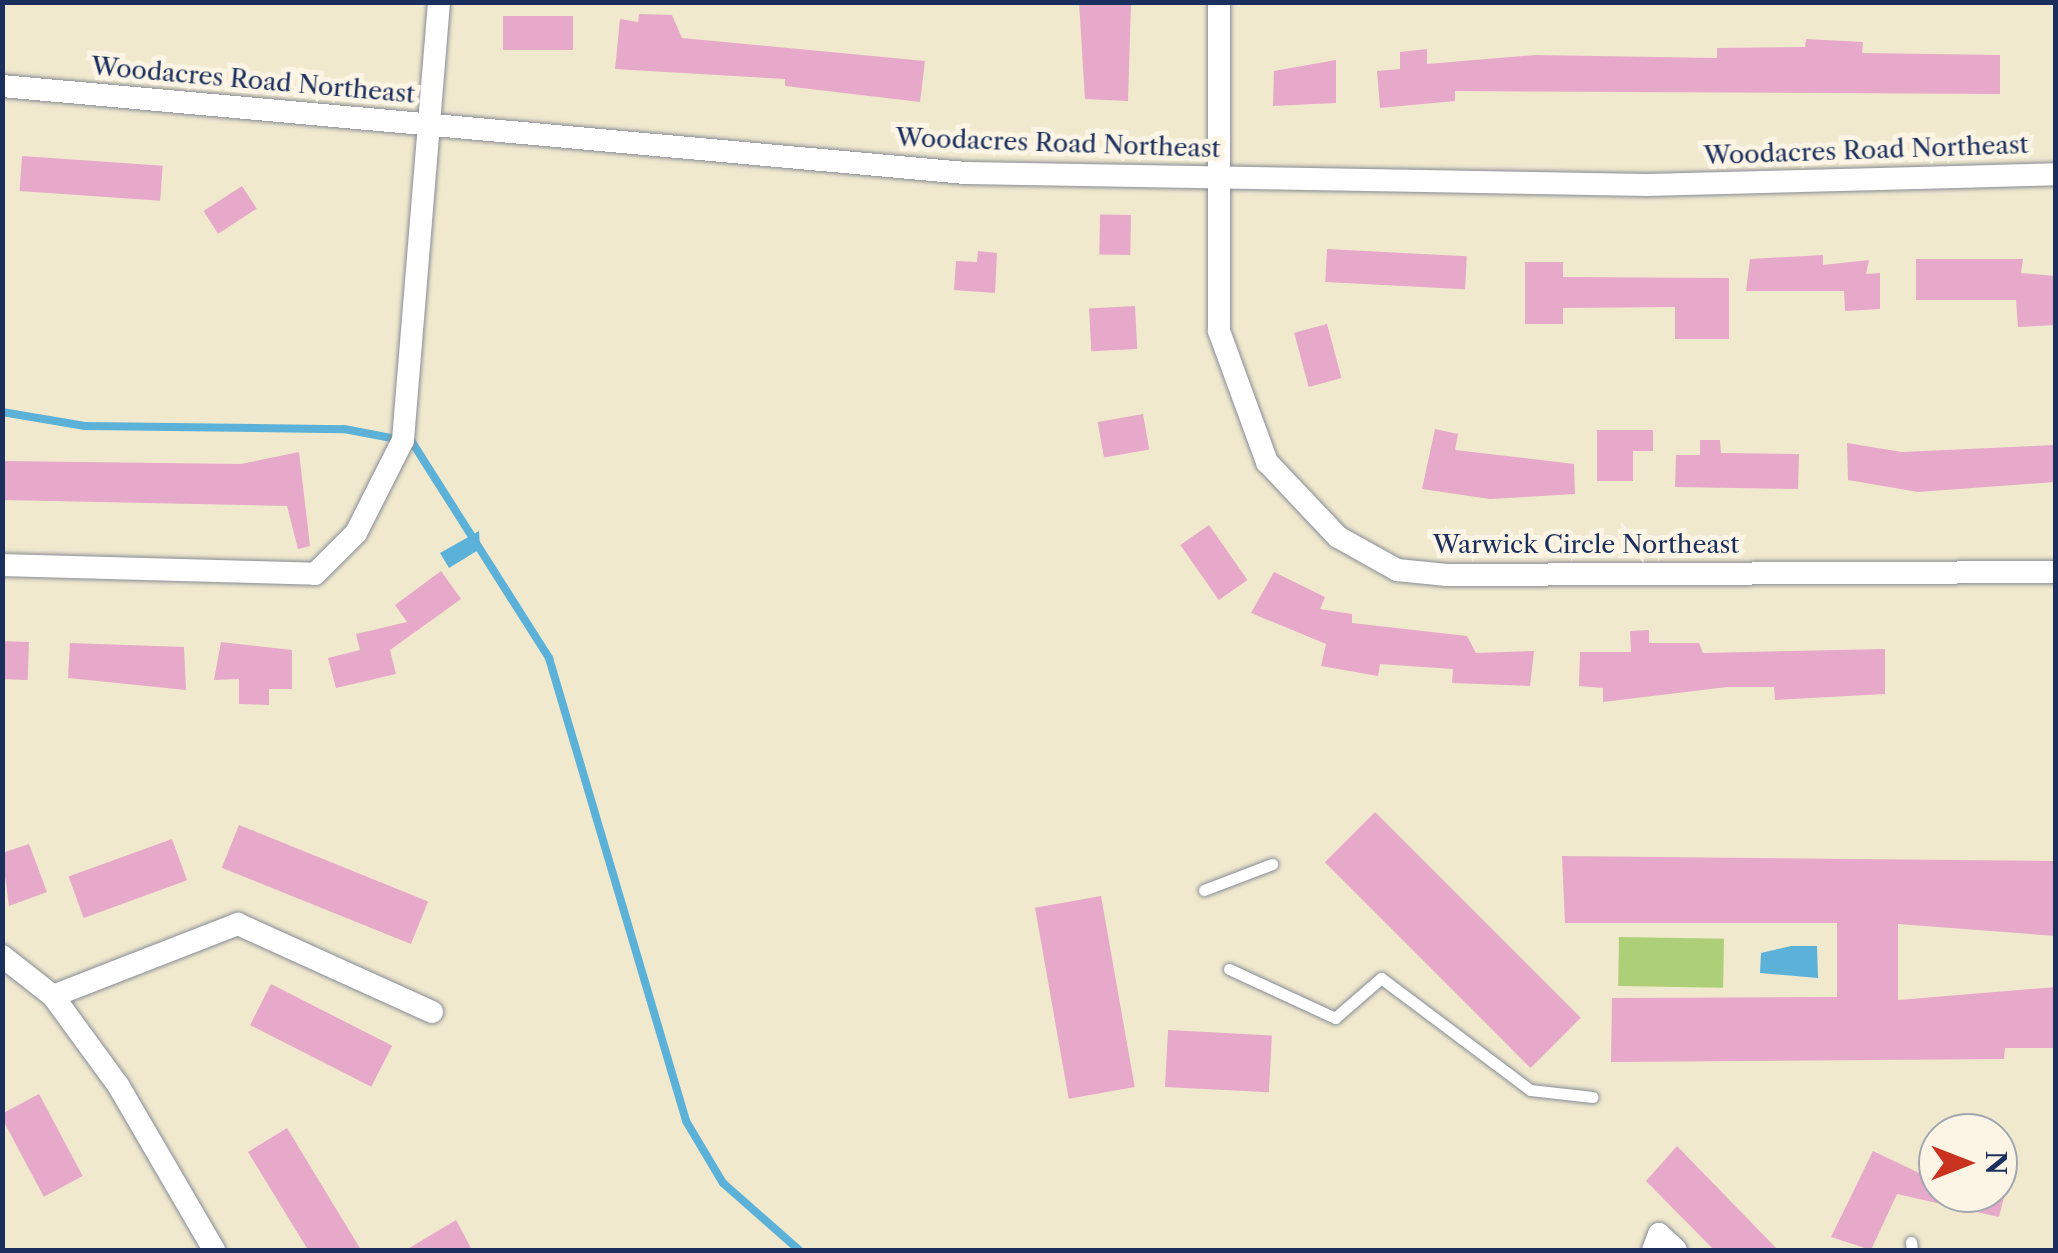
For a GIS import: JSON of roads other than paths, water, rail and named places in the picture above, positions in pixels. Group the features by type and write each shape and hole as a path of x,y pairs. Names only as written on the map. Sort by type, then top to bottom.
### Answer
{"street":[{"path":"2,566 315,574 356,534 403,440 438,2"},
{"name":"Warwick Circle Northeast","path":"1219,2 1212,178 1219,331 1259,445 1301,507 1396,570 2056,572"},
{"name":"Woodacres Road Northeast","path":"2,86 966,174 1647,186 2056,174"},
{"path":"54,996 238,924 432,1012"},
{"path":"2,956 54,996 214,1250"},
{"path":"1654,1250 1659,1234 1676,1250"}],"lane":[{"path":"1204,890 1272,864"},
{"path":"1229,969 1335,1018 1381,978 1530,1090 1593,1097"}],"water":[{"path":"479,531 480,549 449,568 440,553"},
{"path":"1791,946 1817,946 1818,978 1760,973 1761,953"}],"waterway":[{"path":"2,412 85,426 344,429 412,442 549,658 686,1121 723,1183 799,1250"}]}
